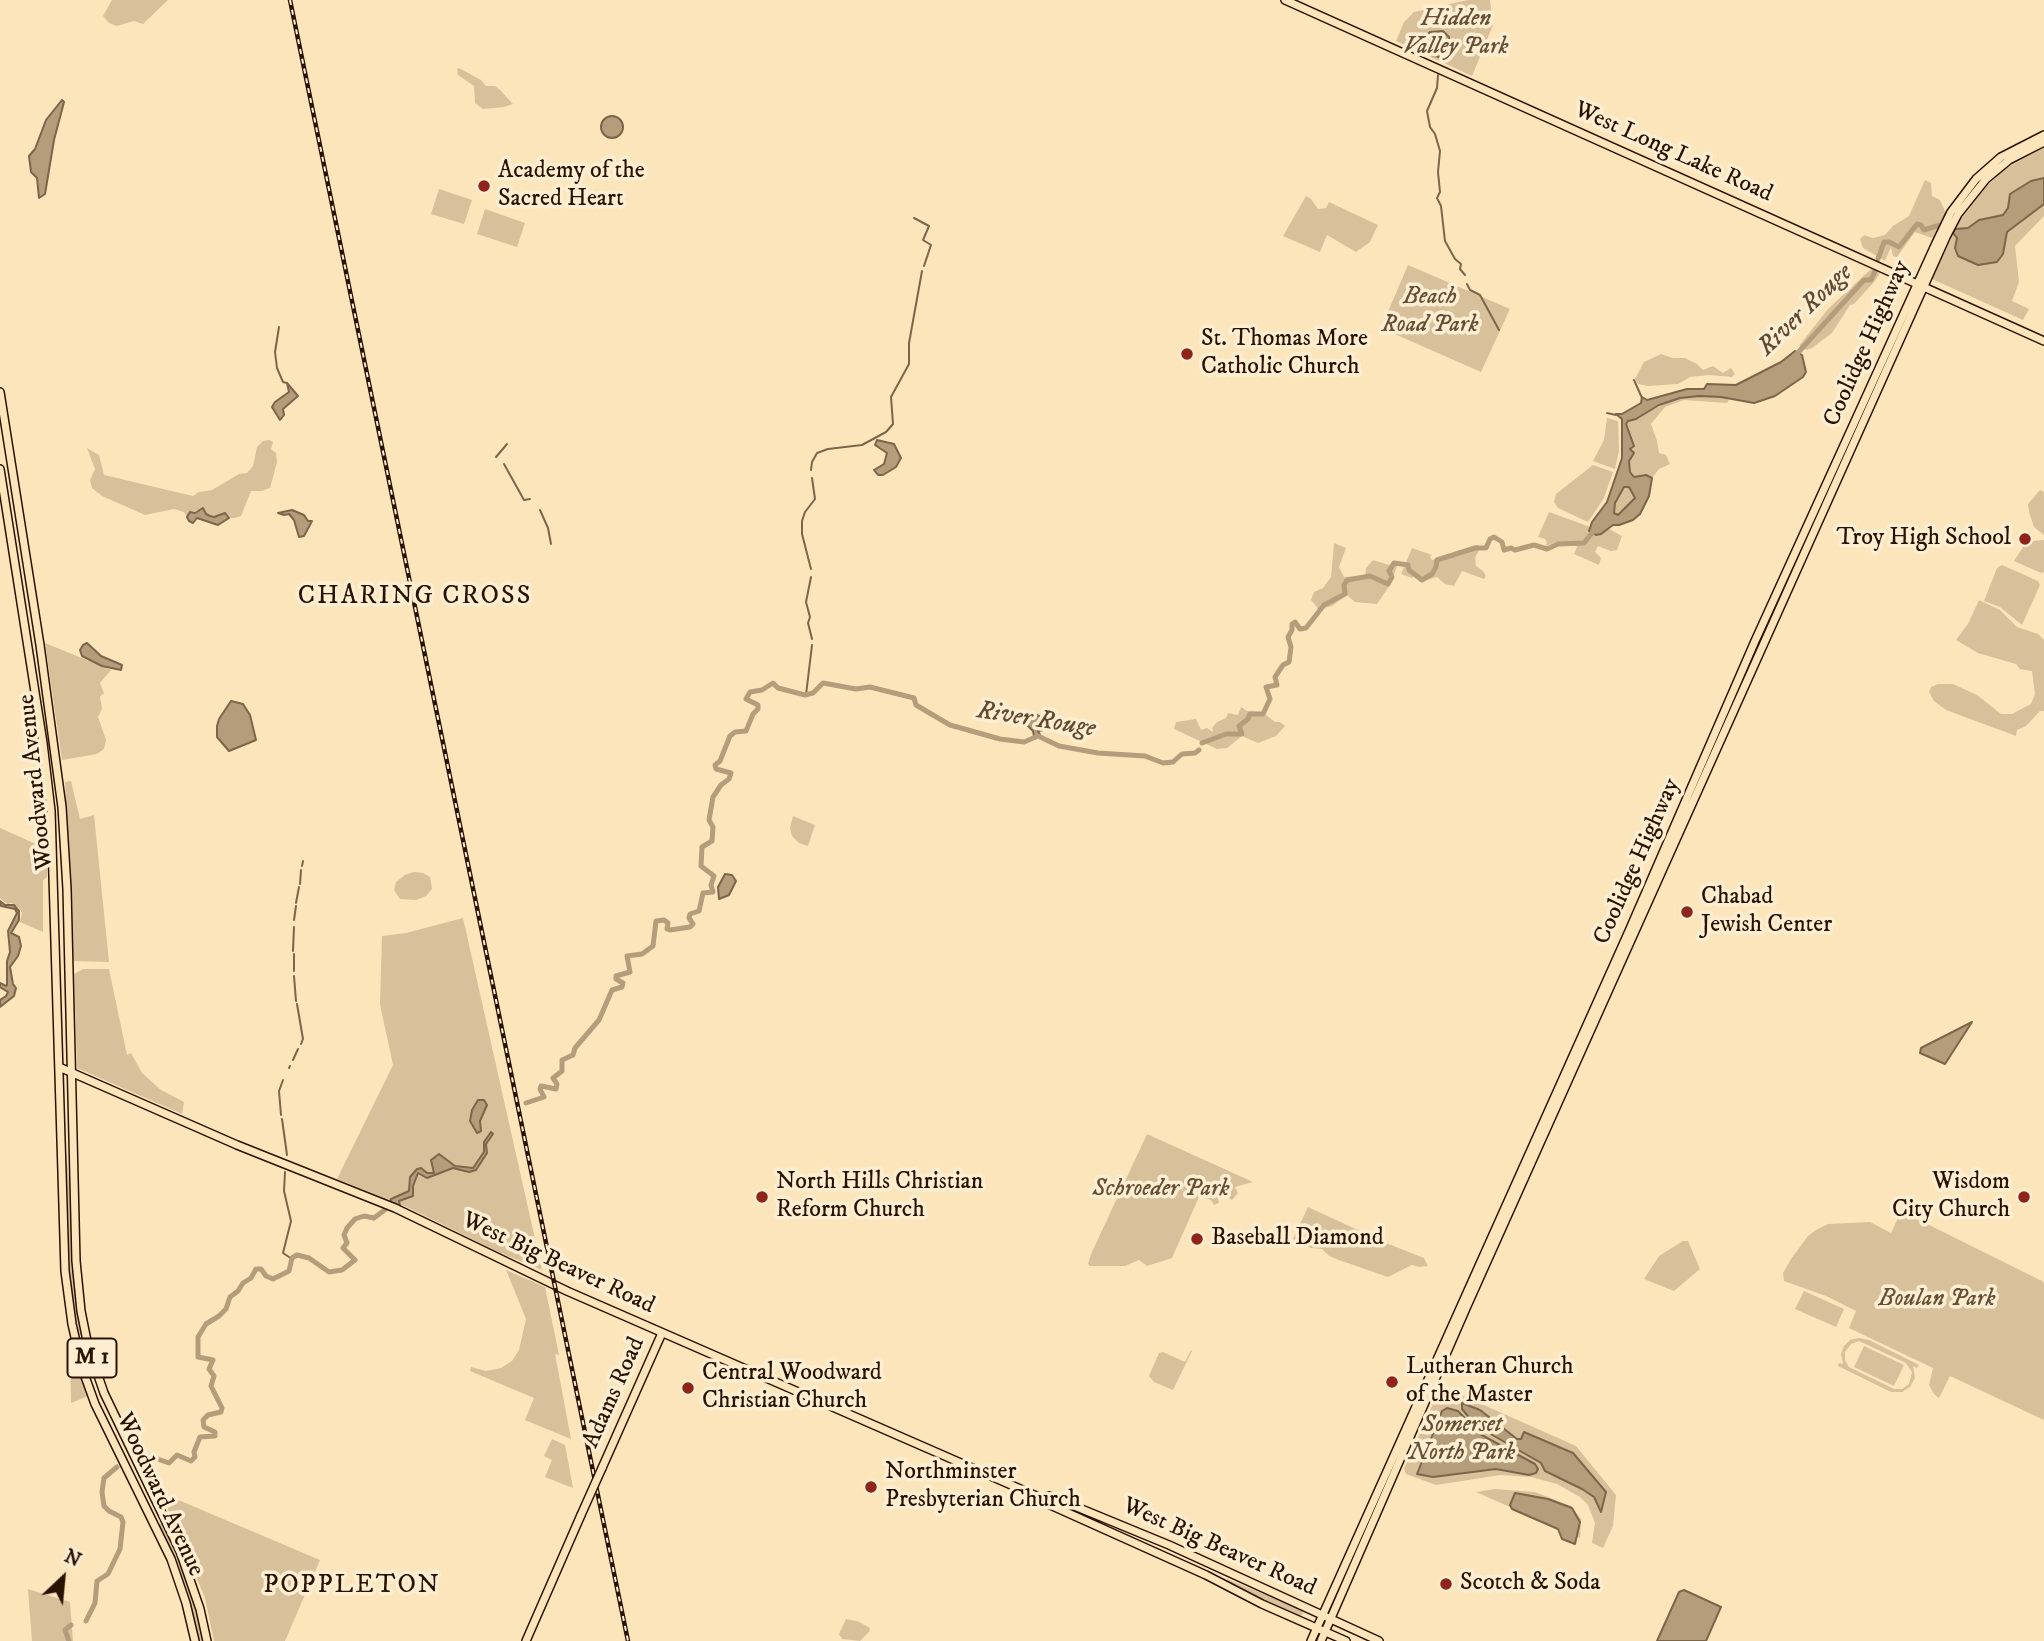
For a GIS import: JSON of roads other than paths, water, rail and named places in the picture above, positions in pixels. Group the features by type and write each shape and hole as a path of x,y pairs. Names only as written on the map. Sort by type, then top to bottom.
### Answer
{"main road":[{"name":"West Long Lake Road","path":"1285,0 2044,341"},
{"name":"Coolidge Highway","path":"1900,330 1907,323 1939,244 1965,191 1987,168 2010,151 2044,135"},
{"name":"Coolidge Highway","path":"1944,234 1986,179 2010,160 2044,142"},
{"name":"Coolidge Highway","path":"1311,1641 1433,1377 1900,330 1903,316 1921,285"},
{"path":"1903,316 1903,321 1907,323"},
{"name":"Woodward Avenue","path":"0,392 51,718 65,846 78,1288 95,1368 111,1410 189,1576 207,1641"},
{"name":"Woodward Avenue","path":"0,469 43,743 53,846 57,965"},
{"path":"19,586 25,593 31,587"},
{"path":"27,638 40,645"},
{"path":"39,718 46,722 51,718"},
{"path":"43,743 50,740 54,743"},
{"path":"53,846 59,849 65,846"},
{"path":"54,874 61,871 66,876"},
{"path":"57,965 64,969 69,966"},
{"name":"M 1","path":"57,965 57,985"},
{"path":"57,985 69,988"},
{"name":"Woodward Avenue","path":"57,985 65,1271 77,1351 99,1412 153,1520 179,1580 195,1641"},
{"name":"West Big Beaver Road","path":"59,1067 249,1150 395,1208 662,1333 1041,1497 1048,1504 1343,1639"},
{"path":"60,1097 65,1103 66,1136 73,1136"},
{"path":"61,1149 68,1149 74,1172"},
{"name":"Adams Road","path":"526,1641 662,1333"},
{"path":"74,1334 80,1338 86,1335"},
{"path":"67,1350 77,1351"},
{"path":"82,1368 88,1365 95,1368"},
{"name":"Coolidge Highway","path":"1321,1641 1373,1526 1433,1377"},
{"path":"131,1477 135,1473 142,1474"},
{"name":"West Big Beaver Road","path":"1041,1497 1051,1496 1077,1506 1379,1641"},
{"path":"1070,1514 1070,1510 1077,1506"},
{"path":"153,1520 160,1522 164,1519"},
{"path":"1366,1520 1368,1525 1373,1526"},
{"path":"1357,1540 1361,1541 1363,1546"},
{"path":"1157,1553 1163,1549 1162,1543"},
{"path":"1206,1575 1213,1572 1214,1566"},
{"path":"1341,1574 1343,1579 1349,1580"},
{"path":"1222,1584 1224,1577 1232,1575"},
{"path":"1298,1620 1306,1618 1308,1610"},
{"path":"1343,1639 1340,1632 1347,1627"}],"water":[{"path":"1443,31 1449,37 1448,49 1439,57 1428,54 1422,47 1423,39 1430,32"},
{"path":"62,100 64,102 54,140 45,194 39,198 37,178 31,172 29,156 35,149 46,120"},
{"path":"612,116 620,119 623,127 620,135 612,138 604,135 601,127 604,119"},
{"path":"2044,178 2044,204 2007,232 2003,254 1997,262 1978,265 1958,256 1955,248 1957,238 1953,233 1955,229 1968,228 1979,220 2003,215 2008,208 2010,194 2031,181"},
{"path":"1795,351 1802,355 1806,372 1803,377 1775,396 1754,403 1721,397 1680,398 1628,421 1626,424 1634,446 1630,449 1634,453 1629,461 1630,472 1634,477 1646,475 1652,478 1649,496 1640,514 1633,520 1613,525 1601,534 1596,535 1589,531 1592,522 1607,502 1622,458 1622,419 1616,414 1622,414 1641,403 1642,397 1647,400 1687,389 1704,389 1707,384 1736,385 1781,362","holes":["1624,487 1629,487 1635,498 1618,515 1614,513 1615,503"]},
{"path":"287,383 298,396 283,409 284,415 280,420 272,407 289,392"},
{"path":"877,440 894,444 901,458 896,467 883,475 878,475 874,470 884,464 887,453 875,445"},
{"path":"203,508 210,516 225,513 229,518 218,525 197,518 193,523 189,521 187,517 190,512 195,513"},
{"path":"292,510 312,521 304,536 299,537 294,520 289,514 278,513"},
{"path":"87,643 101,656 122,665 121,670 102,666 82,656 80,650"},
{"path":"231,701 243,704 250,715 256,740 229,751 217,737 217,726"},
{"path":"1035,714 1051,722 1048,729 1038,731 1038,736 1034,736 1026,724 1029,716"},
{"path":"725,874 732,875 736,881 729,895 719,899 718,887"},
{"path":"0,901 5,905 14,905 19,911 19,920 11,933 19,937 21,946 10,967 16,988 14,996 0,1007 0,1000 8,992 0,987 0,983 7,985 7,961 10,952 8,931 17,913 15,909 1,906"},
{"path":"1972,1022 1945,1064 1920,1053 1921,1048"},
{"path":"478,1100 484,1100 487,1105 480,1121 481,1131 477,1133 470,1121"},
{"path":"491,1132 493,1134 486,1144 487,1153 476,1170 469,1172 453,1168 427,1178 418,1173 413,1186 413,1196 399,1201 400,1206 390,1203 391,1199 409,1191 410,1177 417,1169 434,1173 431,1160 439,1154 455,1166 473,1168 484,1152 484,1142"},
{"path":"1462,1403 1480,1410 1517,1439 1521,1439 1524,1432 1573,1453 1606,1492 1601,1512 1594,1497 1545,1471 1541,1463 1475,1425 1462,1409"},
{"path":"1447,1408 1458,1411 1480,1434 1535,1464 1538,1469 1536,1473 1529,1475 1496,1469 1433,1477 1417,1474 1442,1411"},
{"name":"Somerset North Park","path":"1515,1493 1548,1499 1572,1508 1580,1522 1575,1544 1562,1539 1558,1529 1512,1509 1510,1505"},
{"path":"1684,1590 1721,1607 1706,1641 1657,1641 1679,1592"}],"waterway":[{"path":"1438,75 1437,88 1427,111 1440,151 1440,192 1437,198 1441,206 1445,241 1461,264 1460,269 1465,275"},
{"path":"914,218 929,226 923,240 931,245 924,266"},
{"name":"River Rouge","path":"1878,259 1884,242 1899,247 1917,224 1924,230 1940,225"},
{"path":"811,470 817,453 862,445 886,432 893,424 891,397 909,364 909,343 922,271"},
{"name":"River Rouge","path":"1794,357 1864,280 1871,280 1875,271"},
{"path":"1467,284 1470,290 1480,295 1499,330"},
{"path":"279,327 275,352 277,368 283,382 287,383"},
{"path":"1634,380 1642,398"},
{"path":"1607,413 1616,415"},
{"path":"496,457 507,444"},
{"path":"504,464 524,500 530,499"},
{"path":"811,569 802,534 802,521 815,499 812,478"},
{"path":"540,510 551,544"},
{"name":"River Rouge","path":"1202,743 1226,734 1242,734 1239,726 1250,714 1263,714 1270,699 1266,687 1277,685 1275,677 1283,665 1289,662 1291,647 1288,637 1292,624 1295,622 1300,629 1306,628 1324,605 1345,594 1344,585 1347,580 1370,576 1388,584 1392,577 1389,571 1394,563 1408,565 1409,570 1422,580 1432,574 1437,560 1475,548 1486,548 1494,537 1502,542 1504,550 1534,545 1547,549 1558,544 1584,543 1596,528"},
{"path":"811,577 806,602 812,639"},
{"path":"806,695 812,645"},
{"name":"River Rouge","path":"526,1103 544,1097 541,1086 556,1089 557,1084 553,1078 562,1071 562,1060 573,1055 575,1048 599,1020 612,990 622,987 623,983 616,979 616,976 630,972 627,956 642,954 653,946 656,921 664,920 670,930 690,927 693,924 689,918 690,914 699,911 703,893 713,892 711,885 714,876 701,866 702,847 712,841 713,827 709,820 713,797 731,773 716,769 715,765 720,761 730,736 735,732 746,731 758,709 758,705 746,699 750,692 762,690 773,683 778,688 805,695 813,693 823,683 856,689 870,687 914,698 916,705 950,725 1000,739 1024,742 1038,736 1059,746 1098,753 1145,756 1163,763 1173,762 1182,754 1199,750"},
{"path":"302,866 303,861"},
{"path":"300,884 301,870"},
{"path":"296,903 299,887"},
{"path":"294,920 296,906"},
{"path":"293,951 294,927"},
{"path":"294,954 294,971"},
{"path":"294,976 296,1001"},
{"path":"297,1004 303,1039 301,1044"},
{"path":"293,1060 298,1049"},
{"path":"281,1115 279,1091 283,1080"},
{"path":"282,1119 287,1155"},
{"path":"285,1172 284,1191 291,1221 283,1253 292,1259"},
{"name":"River Rouge","path":"143,1454 169,1463 177,1455 191,1461 195,1457 194,1452 200,1437 215,1436 215,1432 204,1427 203,1420 208,1415 221,1412 222,1408 211,1386 214,1376 209,1369 213,1360 198,1357 198,1337 206,1324 226,1309 230,1297 251,1278 256,1269 261,1269 266,1276 273,1279 289,1271 292,1258 297,1255 309,1258 329,1272 342,1270 355,1260 343,1248 347,1243 344,1235 347,1228 355,1219 364,1216 374,1218 386,1209"},
{"name":"River Rouge","path":"86,1621 95,1603 97,1581 108,1574 120,1549 123,1522 121,1517 104,1506 102,1492 104,1478 117,1467"},
{"name":"River Rouge","path":"69,1641 65,1630 71,1625"}],"railway":[{"path":"290,0 628,1641"}],"place":[{"name":"Academy of the Sacred Heart","path":"484,186"},
{"name":"St. Thomas More Catholic Church","path":"1187,354"},
{"name":"Troy High School","path":"2025,539"},
{"name":"Chabad Jewish Center","path":"1687,912"},
{"name":"North Hills Christian Reform Church","path":"762,1197"},
{"name":"Wisdom City Church","path":"2024,1197"},
{"name":"Baseball Diamond","path":"1197,1239"},
{"name":"Lutheran Church of the Master","path":"1392,1382"},
{"name":"Central Woodward Christian Church","path":"688,1388"},
{"name":"Northminster Presbyterian Church","path":"871,1487"},
{"name":"Scotch & Soda","path":"1446,1584"}],"district":[{"name":"CHARING CROSS","path":"415,598"},
{"name":"POPPLETON","path":"352,1587"}],"park label":[{"name":"Hidden Valley Park","path":"1456,34"},
{"name":"Beach Road Park","path":"1430,312"},
{"name":"Schroeder Park","path":"1161,1190"},
{"name":"Boulan Park","path":"1937,1300"}]}
